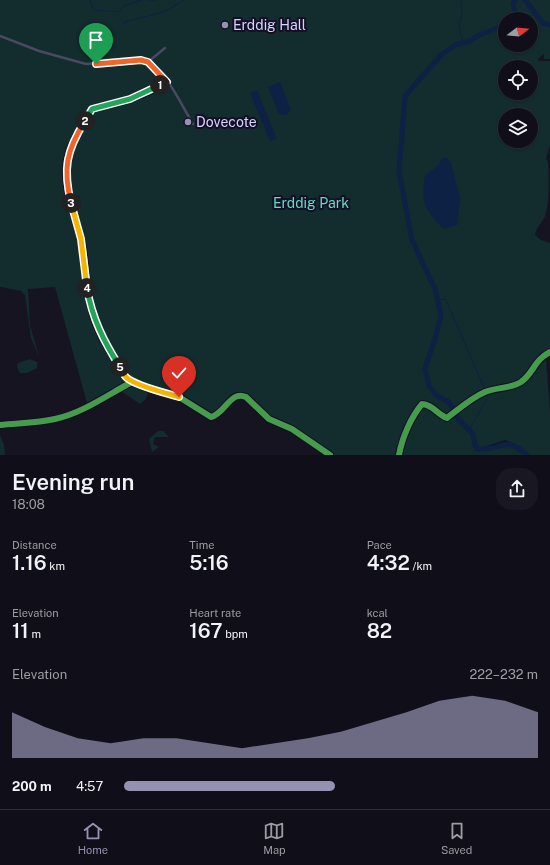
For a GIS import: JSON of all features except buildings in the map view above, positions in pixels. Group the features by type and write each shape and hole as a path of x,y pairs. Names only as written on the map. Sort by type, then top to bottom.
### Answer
{"street":[{"path":"0,36 39,51 86,64 141,60 148,62 176,93 193,124"},
{"path":"148,62 165,48"},
{"path":"167,82 130,99 92,109 73,144 66,167 70,198 81,239 86,282 93,317 125,377 132,382 179,397 211,417 216,415 236,396 242,395 270,419 292,429 330,455"},
{"path":"399,455 403,440 422,404 427,404 440,415 447,418 485,392 519,384 527,376 537,361 550,352"},
{"path":"0,425 55,419 88,407 132,382"}],"green space":[{"name":"Erddig Park","path":"0,0 550,0 550,59 544,59 544,54 538,59 539,61 550,61 550,145 546,158 548,163 549,183 547,210 535,235 541,240 550,243 550,352 536,363 528,376 520,383 487,391 478,395 456,412 484,394 519,387 530,379 546,358 550,413 550,455 330,455 292,429 269,419 246,397 236,396 214,416 207,415 188,401 179,397 155,391 132,382 88,407 55,287 28,289 30,325 39,357 31,338 25,295 21,291 0,287","holes":["505,440 511,442 498,448 490,449 484,447"]},
{"path":"30,359 37,362 37,368 27,373 20,373 17,367 18,363"},
{"path":"130,385 157,390 184,401 199,411 197,413 180,402 149,391 146,399 140,404 121,391"},
{"path":"158,431 163,431 169,437 155,437 153,444 159,447 152,452 149,439"},
{"path":"0,435 4,445 5,455 0,455"}],"water":[{"path":"280,82 291,110 286,115 279,114 268,87"},
{"path":"257,90 277,139 270,141 250,93"},
{"path":"446,157 451,163 460,199 457,225 443,229 425,205 423,193 425,175 438,166 441,160"}],"waterway":[{"path":"90,0 94,10 119,12 123,6 142,0"},
{"path":"147,0 156,0"},
{"path":"122,25 125,22 166,11 184,0"},
{"path":"461,0 462,14 459,25 463,43"},
{"path":"515,0 513,4 515,12"},
{"path":"525,0 543,23 550,25"},
{"path":"498,28 477,36 470,41 455,45 441,55 405,96 399,172 412,240 435,289 441,315 425,368 429,386 437,396 449,402 459,420 473,434 475,446 478,449 493,448 508,444 513,445 527,455"},
{"path":"437,300 445,299 447,302 485,390"},
{"path":"469,430 487,399 486,393"}],"cycle path":[{"path":"132,382 125,377 99,332 93,315 90,305 83,247 68,193 66,166 67,158 73,143 93,109 130,99 167,82"},
{"path":"399,455 402,442 408,428 414,415 422,404 426,404 447,418 480,394 489,390 512,386 521,382 529,375 540,359 550,352"},
{"path":"0,425 55,419 75,413 132,382 155,391 179,397 211,417 220,412 232,399 240,396 246,397 269,419 292,429 330,455"}],"place":[{"name":"Erddig Hall","path":"225,25"},
{"name":"Dovecote","path":"188,122"}],"route":[{"path":"96,64 141,60 152,65 167,82 130,99 92,109 83,123 73,144 67,159 66,167 70,198 84,256 89,300 93,317 101,334 125,377 132,382 140,383 155,390 179,397"}]}
